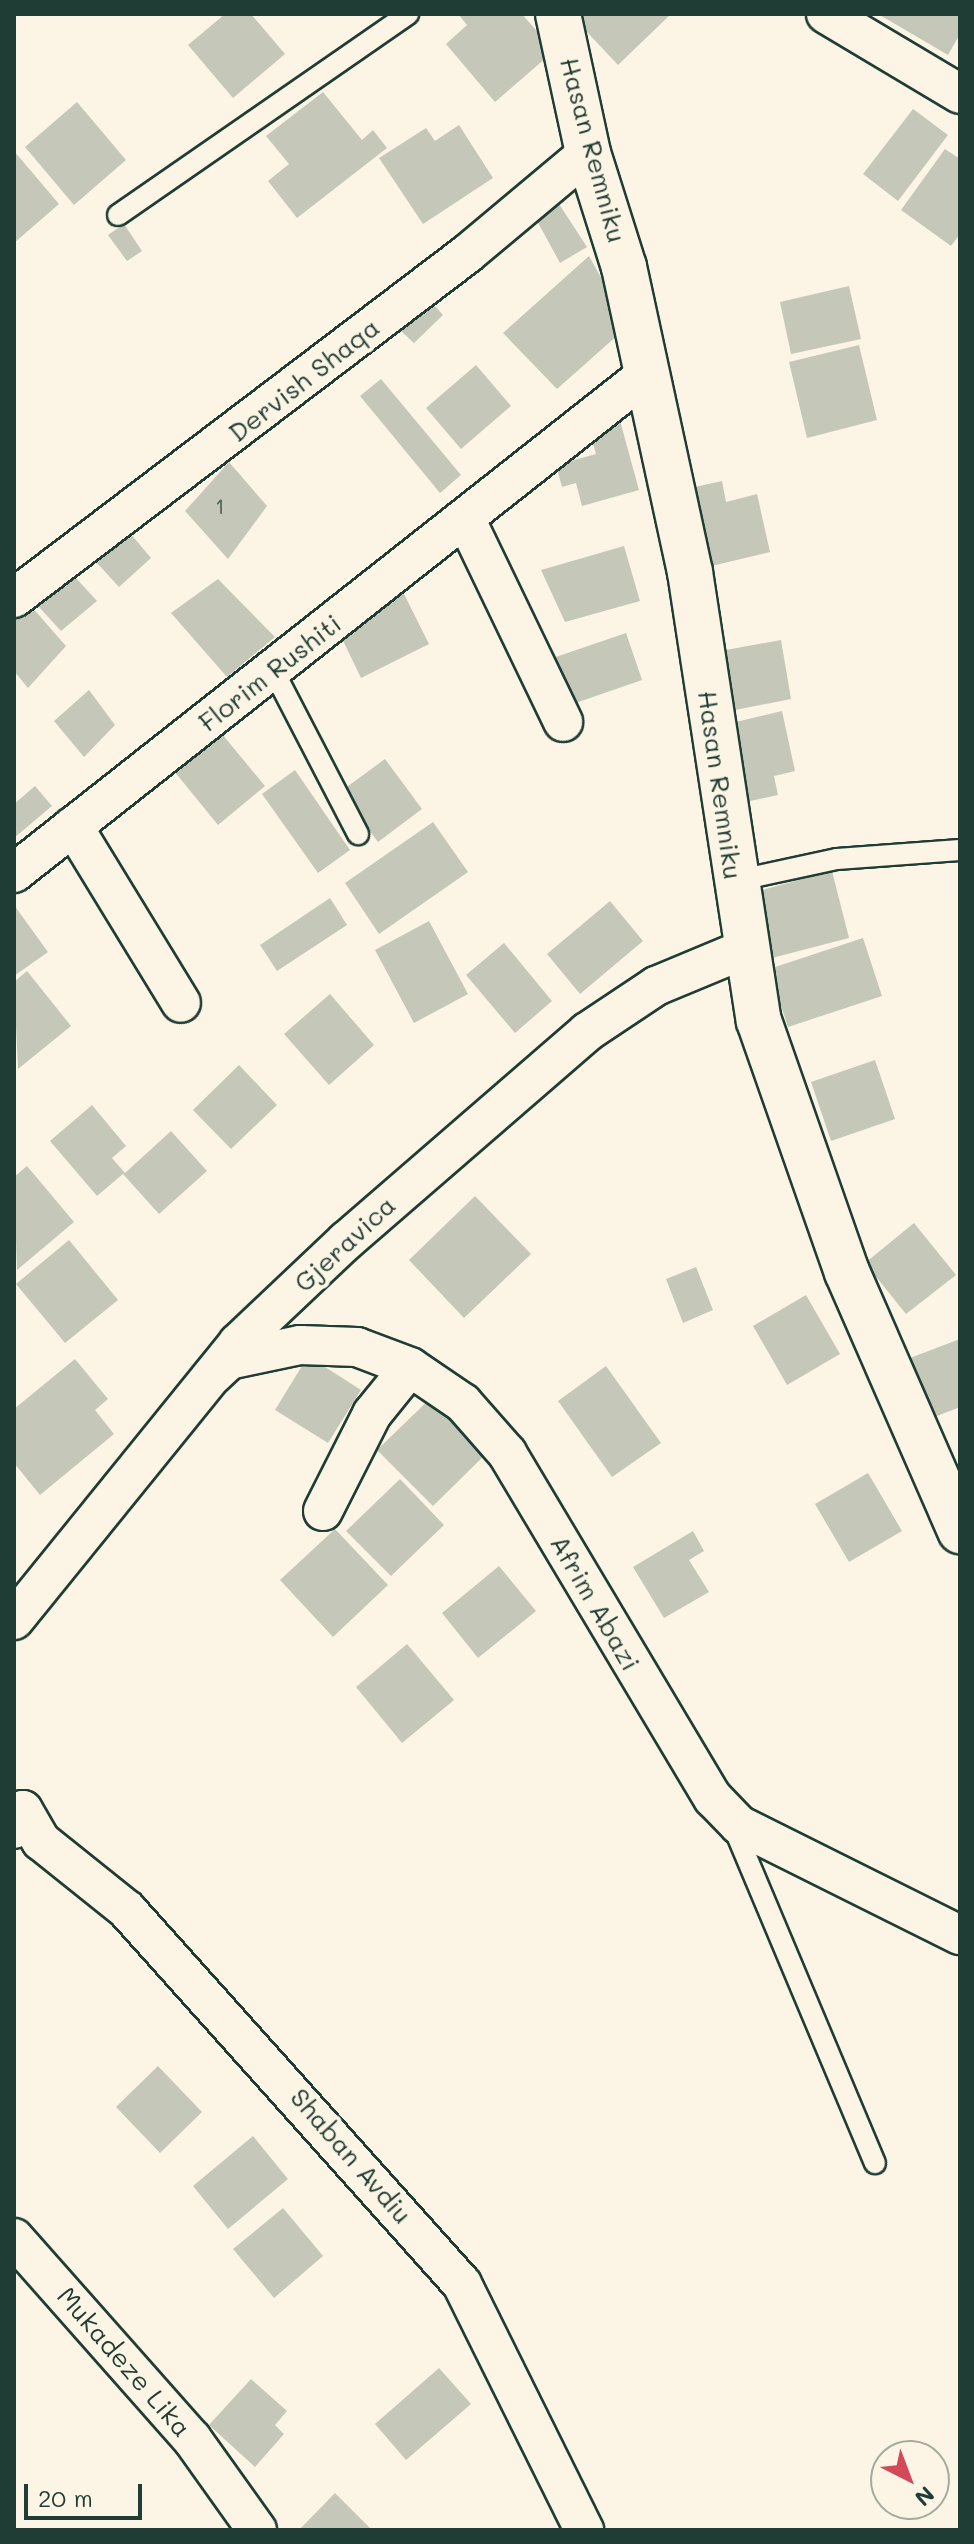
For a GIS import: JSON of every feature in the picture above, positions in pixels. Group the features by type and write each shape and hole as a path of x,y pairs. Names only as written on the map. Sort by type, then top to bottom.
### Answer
{"street":[{"name":"Hasan Remniku","path":"558,14 588,153 647,374 690,572 745,949 789,1115 853,1286 960,1531"},
{"path":"826,14 960,94"},
{"name":"Dervish Shaqa","path":"14,598 467,254 588,153"},
{"name":"Florim Rushiti","path":"14,873 466,520 647,374"},
{"path":"466,520 563,722"},
{"path":"73,826 181,1003"},
{"name":"Gjeravica","path":"14,1620 213,1375 346,1241 587,1032 656,986 745,949"},
{"name":"Afrim Abazi","path":"213,1375 229,1360 300,1345 357,1347 410,1367 463,1403 507,1453 727,1812 739,1825 960,1935"},
{"path":"323,1511 372,1414 410,1367"},
{"name":"Shaban Avdiu","path":"28,1835 127,1910 229,2016 462,2284 584,2530"},
{"name":"Mukadeze Lika","path":"14,2238 192,2439 257,2530"}],"lane":[{"path":"118,215 408,14"},
{"path":"273,670 358,834"},
{"path":"733,882 837,859 960,850"},
{"path":"727,1812 875,2163"}],"building":[{"path":"225,14 251,14 285,54 233,98 188,45"},
{"path":"458,14 522,14 554,51 495,102 446,44 467,25"},
{"path":"570,14 671,14 618,65"},
{"path":"878,14 960,14 960,34 948,55"},
{"path":"323,92 362,140 373,130 387,148 297,218 268,181 289,164 266,136"},
{"path":"77,102 126,160 74,205 25,147"},
{"path":"913,109 948,135 898,201 863,174"},
{"path":"459,125 493,178 423,224 379,158 426,128 435,141"},
{"path":"945,149 960,159 960,234 951,246 901,210"},
{"path":"14,151 59,204 14,243"},
{"path":"548,187 587,247 560,263 530,208"},
{"path":"124,224 142,251 127,261 108,235"},
{"path":"589,256 628,326 557,389 503,333"},
{"path":"849,286 861,339 791,354 780,302"},
{"path":"424,294 443,315 414,343 389,320"},
{"path":"859,345 877,420 807,438 789,362"},
{"path":"476,365 511,406 461,449 426,408"},
{"path":"381,379 461,475 440,493 360,396"},
{"path":"619,417 639,490 582,506 576,483 562,487 556,465 596,454 588,426"},
{"path":"229,462 267,506 228,559 185,511"},
{"path":"722,481 726,502 757,494 770,552 699,569 681,490"},
{"path":"119,520 151,558 119,587 85,550"},
{"path":"624,546 640,601 565,622 541,570"},
{"path":"64,565 97,601 61,631 27,594"},
{"path":"218,579 275,637 227,677 171,613"},
{"path":"402,590 429,644 361,678 335,624"},
{"path":"23,597 66,646 28,688 14,671 14,605"},
{"path":"626,633 642,680 564,707 547,660"},
{"path":"781,640 791,699 715,714 704,654"},
{"path":"89,690 115,725 84,757 54,721"},
{"path":"782,711 795,771 774,776 778,795 732,805 715,727"},
{"path":"212,722 265,786 218,825 165,760"},
{"path":"385,759 422,809 378,842 340,792"},
{"path":"295,770 350,850 318,873 262,794"},
{"path":"35,786 52,806 14,838 14,804"},
{"path":"433,822 468,872 379,934 345,883"},
{"path":"832,871 849,938 764,960 747,894"},
{"path":"330,898 347,925 277,971 260,945"},
{"path":"610,901 643,941 580,994 547,954"},
{"path":"14,905 48,952 14,976"},
{"path":"429,921 468,994 414,1023 375,950"},
{"path":"863,938 882,996 788,1027 769,969"},
{"path":"504,943 552,1001 515,1033 466,975"},
{"path":"27,971 71,1026 18,1069 14,982"},
{"path":"330,994 374,1045 329,1085 284,1034"},
{"path":"875,1060 895,1119 831,1141 811,1082"},
{"path":"239,1065 277,1105 231,1149 193,1110"},
{"path":"92,1105 126,1146 112,1158 125,1173 171,1131 207,1171 159,1214 123,1174 97,1196 50,1141"},
{"path":"27,1166 74,1222 17,1270 14,1177"},
{"path":"475,1196 531,1254 464,1318 409,1260"},
{"path":"914,1223 956,1275 906,1314 865,1263"},
{"path":"69,1240 118,1300 65,1343 16,1284"},
{"path":"696,1267 713,1310 683,1323 666,1279"},
{"path":"806,1295 840,1354 787,1385 753,1326"},
{"path":"960,1339 960,1407 932,1418 910,1358"},
{"path":"308,1356 361,1390 328,1443 275,1410"},
{"path":"75,1359 108,1399 95,1410 114,1434 40,1495 14,1463 14,1409"},
{"path":"606,1366 661,1443 612,1477 558,1401"},
{"path":"438,1391 493,1447 433,1506 377,1450"},
{"path":"868,1473 902,1531 849,1562 815,1504"},
{"path":"400,1479 444,1525 391,1576 346,1531"},
{"path":"335,1529 388,1585 333,1637 280,1580"},
{"path":"693,1531 704,1551 689,1560 709,1592 664,1618 633,1567"},
{"path":"499,1566 536,1611 478,1658 442,1613"},
{"path":"407,1644 454,1700 402,1743 356,1687"},
{"path":"158,2066 202,2112 160,2153 116,2107"},
{"path":"253,2136 288,2179 228,2229 193,2186"},
{"path":"283,2208 323,2256 274,2298 233,2249"},
{"path":"439,2368 471,2404 406,2460 375,2424"},
{"path":"251,2379 287,2411 275,2425 284,2434 255,2467 209,2425"},
{"path":"335,2493 372,2530 299,2530"}]}
